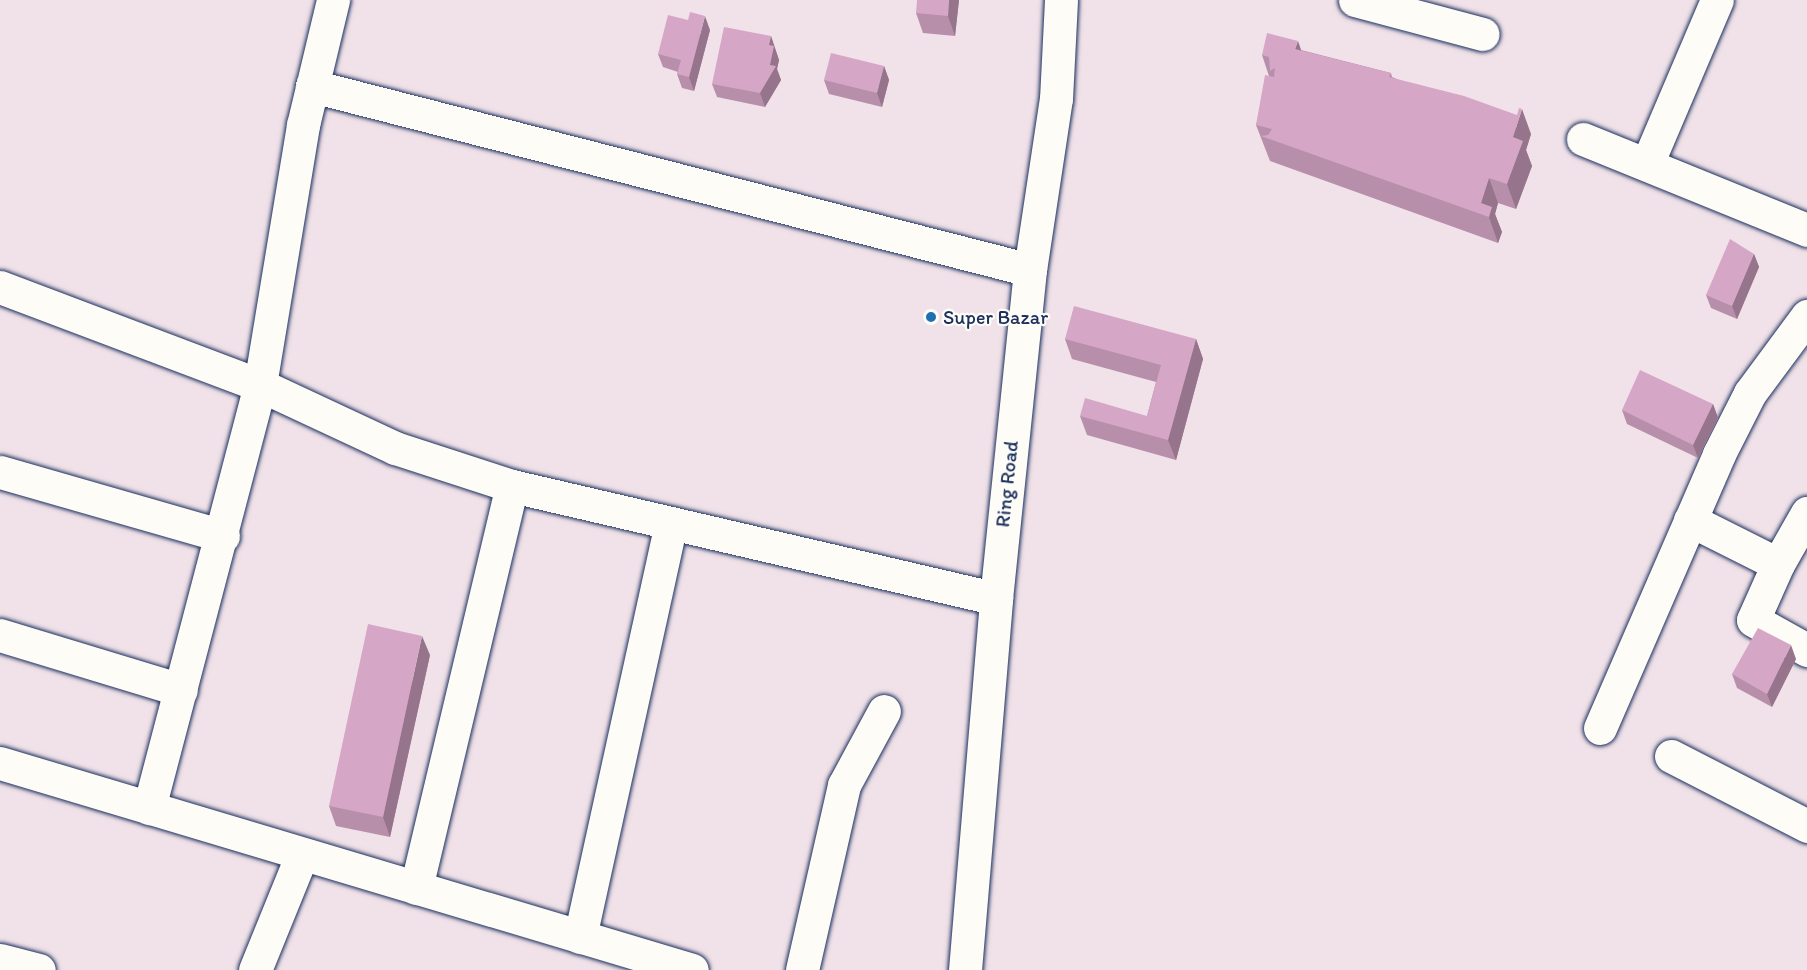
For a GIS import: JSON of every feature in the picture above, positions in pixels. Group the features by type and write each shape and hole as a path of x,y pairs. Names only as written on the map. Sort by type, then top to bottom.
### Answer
{"street":[{"path":"149,808 223,536 260,385 312,86 333,0"},
{"name":"Ring Road","path":"964,970 996,599 1029,270 1056,99 1060,0"},
{"path":"1356,0 1483,34"},
{"path":"1647,164 1717,0"},
{"path":"312,86 1029,270"},
{"path":"1583,140 1807,230"},
{"path":"0,287 260,385 395,448 512,486 996,599"},
{"path":"1600,728 1690,520 1750,393 1807,316"},
{"path":"0,472 223,536"},
{"path":"416,888 512,486"},
{"path":"1807,513 1778,564 1753,620 1807,650"},
{"path":"1690,520 1778,564"},
{"path":"580,937 671,524"},
{"path":"0,635 181,690"},
{"path":"802,970 844,785 884,711"},
{"path":"1671,756 1807,826"},
{"path":"0,763 692,970"},
{"path":"255,970 302,854"},
{"path":"0,960 39,970"}],"building":[{"path":"917,0 949,0 948,16 916,13"},
{"path":"690,12 705,16 689,77 677,74 681,60 658,54 668,15 688,20"},
{"path":"724,27 771,36 769,45 774,46 770,65 776,66 760,93 712,84"},
{"path":"1267,33 1298,41 1295,49 1391,73 1389,77 1464,96 1517,115 1519,108 1522,109 1513,137 1523,141 1507,184 1489,178 1481,203 1492,207 1489,217 1261,136 1268,135 1272,129 1256,125 1265,75 1274,77 1275,68 1270,71 1269,57 1262,55"},
{"path":"831,53 884,66 877,93 824,80"},
{"path":"1730,239 1754,254 1732,306 1706,295"},
{"path":"1074,306 1196,339 1168,440 1080,416 1085,398 1147,416 1161,365 1065,339"},
{"path":"1640,370 1713,404 1693,445 1622,410"},
{"path":"368,624 422,636 383,817 329,806"},
{"path":"1758,628 1791,645 1767,694 1732,674"}],"place":[{"name":"Super Bazar","path":"931,317"}]}
